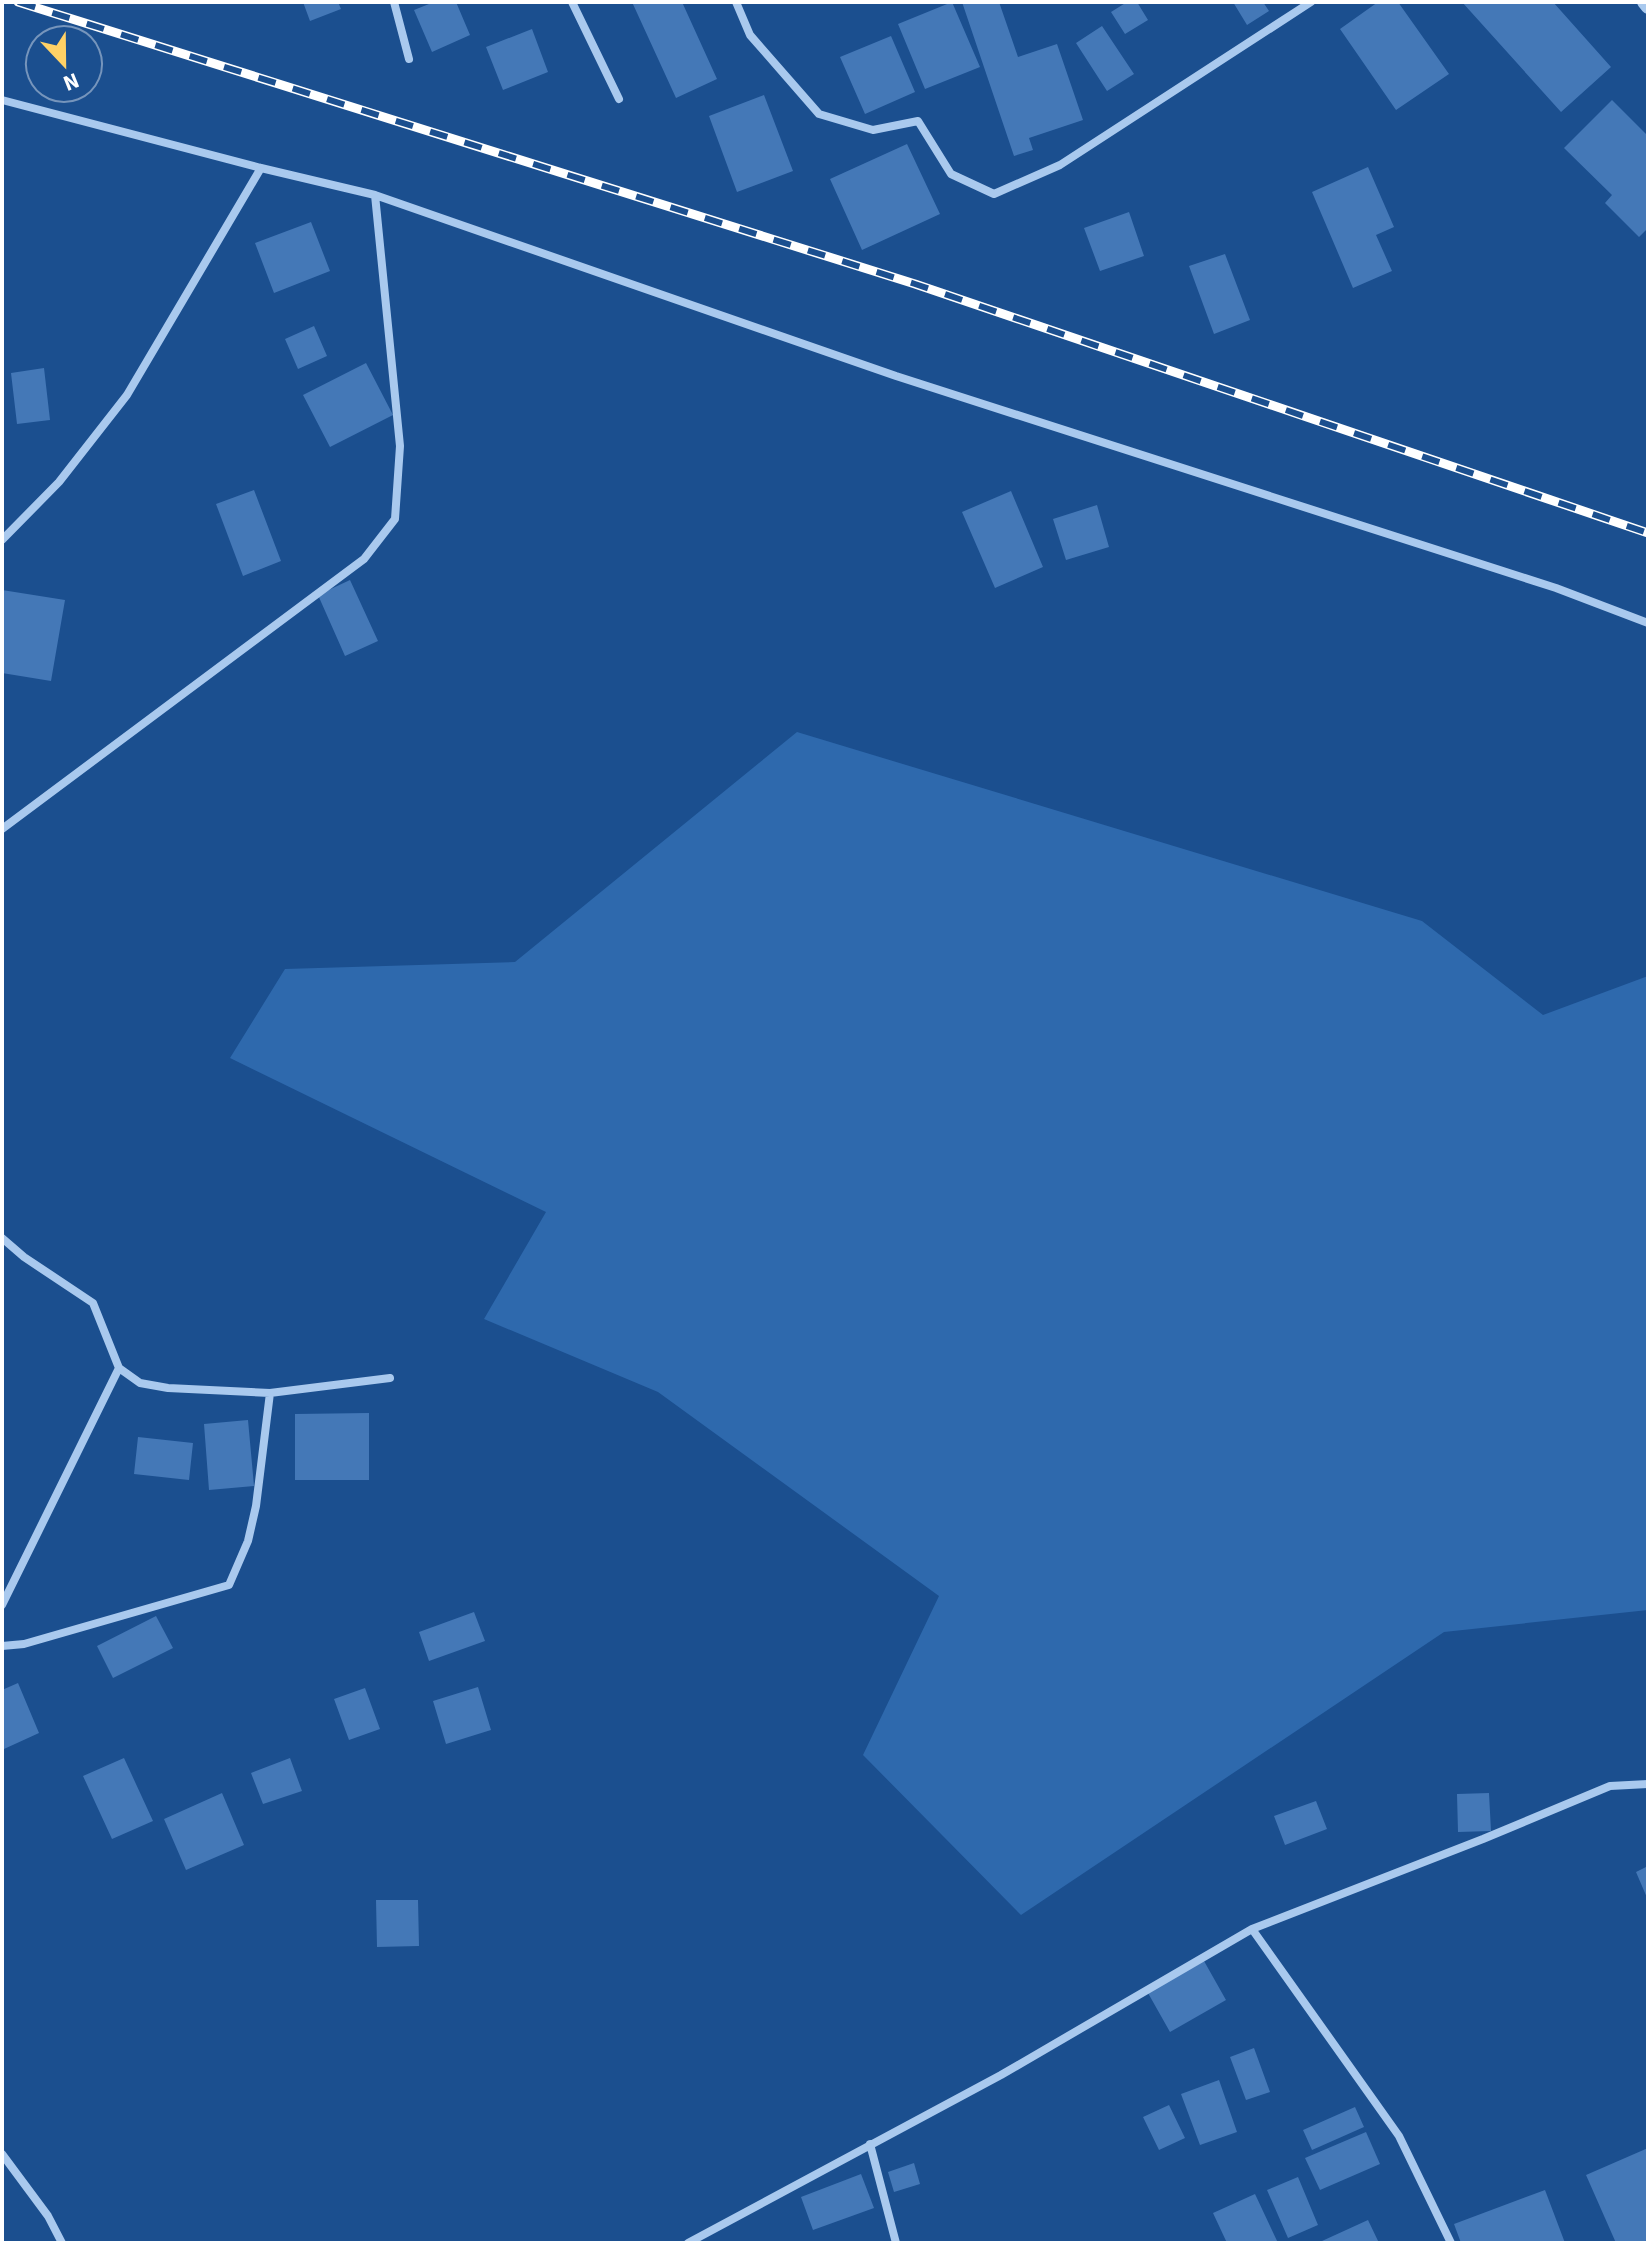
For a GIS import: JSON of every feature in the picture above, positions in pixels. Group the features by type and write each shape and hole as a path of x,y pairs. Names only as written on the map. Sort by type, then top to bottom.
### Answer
{"street":[{"path":"394,2 409,59"},
{"path":"572,2 619,99"},
{"path":"736,2 750,35 819,114 873,130 918,121 951,174 994,194 1060,165 1311,2"},
{"path":"1644,2 1648,7"},
{"path":"2,100 375,195 896,376 1556,588 1648,623"},
{"path":"2,540 59,482 127,395 261,168"},
{"path":"2,829 364,559 395,519 400,446 375,195"},
{"path":"2,1238 24,1257 93,1303 119,1368 140,1383 168,1388 270,1393 390,1378"},
{"path":"2,1605 119,1368"},
{"path":"2,1646 24,1644 229,1585 248,1541 253,1518 270,1393"},
{"path":"688,2243 1001,2075 1252,1929 1610,1786 1648,1784"},
{"path":"1252,1929 1399,2136 1451,2243"},
{"path":"870,2144 896,2243"},
{"path":"2,2154 48,2216 62,2243"}],"shaded area":[{"path":"797,732 1422,921 1543,1015 1648,976 1648,1610 1444,1632 1021,1915 863,1755 939,1596 658,1392 484,1319 546,1212 230,1058 285,969 515,962"}],"building":[{"path":"303,2 338,2 341,9 310,21"},
{"path":"434,2 456,2 470,35 432,52 414,10"},
{"path":"632,2 682,2 717,79 676,98"},
{"path":"952,2 980,67 925,89 898,24"},
{"path":"962,2 999,2 1018,57 1057,44 1083,120 1029,138 1033,150 1014,156"},
{"path":"1127,2 1137,2 1148,20 1125,34 1111,12"},
{"path":"1233,2 1263,2 1269,11 1247,25"},
{"path":"1378,2 1398,2 1449,74 1396,110 1340,29"},
{"path":"1462,2 1553,2 1611,67 1561,112"},
{"path":"1102,26 1134,74 1107,91 1076,43"},
{"path":"532,29 548,72 503,90 486,47"},
{"path":"891,36 915,92 865,114 840,57"},
{"path":"764,95 793,171 737,192 709,116"},
{"path":"1612,100 1648,136 1648,228 1639,237 1605,203 1612,195 1564,148"},
{"path":"907,144 940,214 862,250 830,179"},
{"path":"1368,167 1394,227 1376,235 1392,271 1353,288 1312,192"},
{"path":"1129,212 1144,256 1100,271 1084,228"},
{"path":"311,222 330,271 274,293 255,243"},
{"path":"1225,254 1250,320 1214,334 1189,266"},
{"path":"314,326 327,356 298,369 285,339"},
{"path":"366,363 393,415 330,447 303,395"},
{"path":"44,368 50,420 17,424 11,373"},
{"path":"254,490 281,561 243,576 216,504"},
{"path":"1011,491 1043,567 995,588 962,512"},
{"path":"1097,505 1109,547 1066,560 1053,519"},
{"path":"350,580 378,641 345,656 318,595"},
{"path":"2,590 65,600 51,681 2,673"},
{"path":"369,1413 369,1480 295,1480 295,1414"},
{"path":"248,1420 254,1486 209,1490 204,1424"},
{"path":"138,1437 193,1443 189,1480 134,1474"},
{"path":"474,1612 485,1641 429,1661 419,1632"},
{"path":"156,1616 173,1648 113,1678 97,1646"},
{"path":"18,1683 39,1733 4,1749 2,1690"},
{"path":"478,1687 491,1730 446,1744 433,1701"},
{"path":"365,1688 380,1729 349,1740 334,1699"},
{"path":"124,1758 153,1821 112,1839 83,1776"},
{"path":"290,1758 302,1791 263,1804 251,1773"},
{"path":"222,1793 244,1845 186,1870 164,1819"},
{"path":"1489,1793 1491,1831 1458,1832 1457,1794"},
{"path":"1316,1801 1327,1829 1285,1845 1274,1816"},
{"path":"1648,1866 1648,1900 1636,1872"},
{"path":"376,1900 418,1900 419,1946 377,1947"},
{"path":"1204,1961 1226,2000 1170,2032 1148,1993"},
{"path":"1254,2048 1270,2092 1246,2100 1230,2057"},
{"path":"1219,2080 1237,2132 1200,2145 1181,2094"},
{"path":"1169,2105 1185,2138 1159,2150 1143,2117"},
{"path":"1355,2107 1364,2127 1312,2150 1303,2130"},
{"path":"1366,2132 1380,2164 1320,2190 1305,2158"},
{"path":"1648,2148 1648,2240 1616,2243 1586,2175"},
{"path":"914,2163 920,2184 894,2192 888,2172"},
{"path":"861,2174 874,2208 813,2230 801,2197"},
{"path":"1298,2177 1318,2225 1288,2238 1267,2190"},
{"path":"1545,2190 1565,2243 1461,2243 1454,2224"},
{"path":"1255,2194 1278,2243 1227,2243 1213,2213"},
{"path":"1368,2220 1379,2243 1322,2241"}],"railway":[{"path":"18,2 915,284 1648,533"}]}
